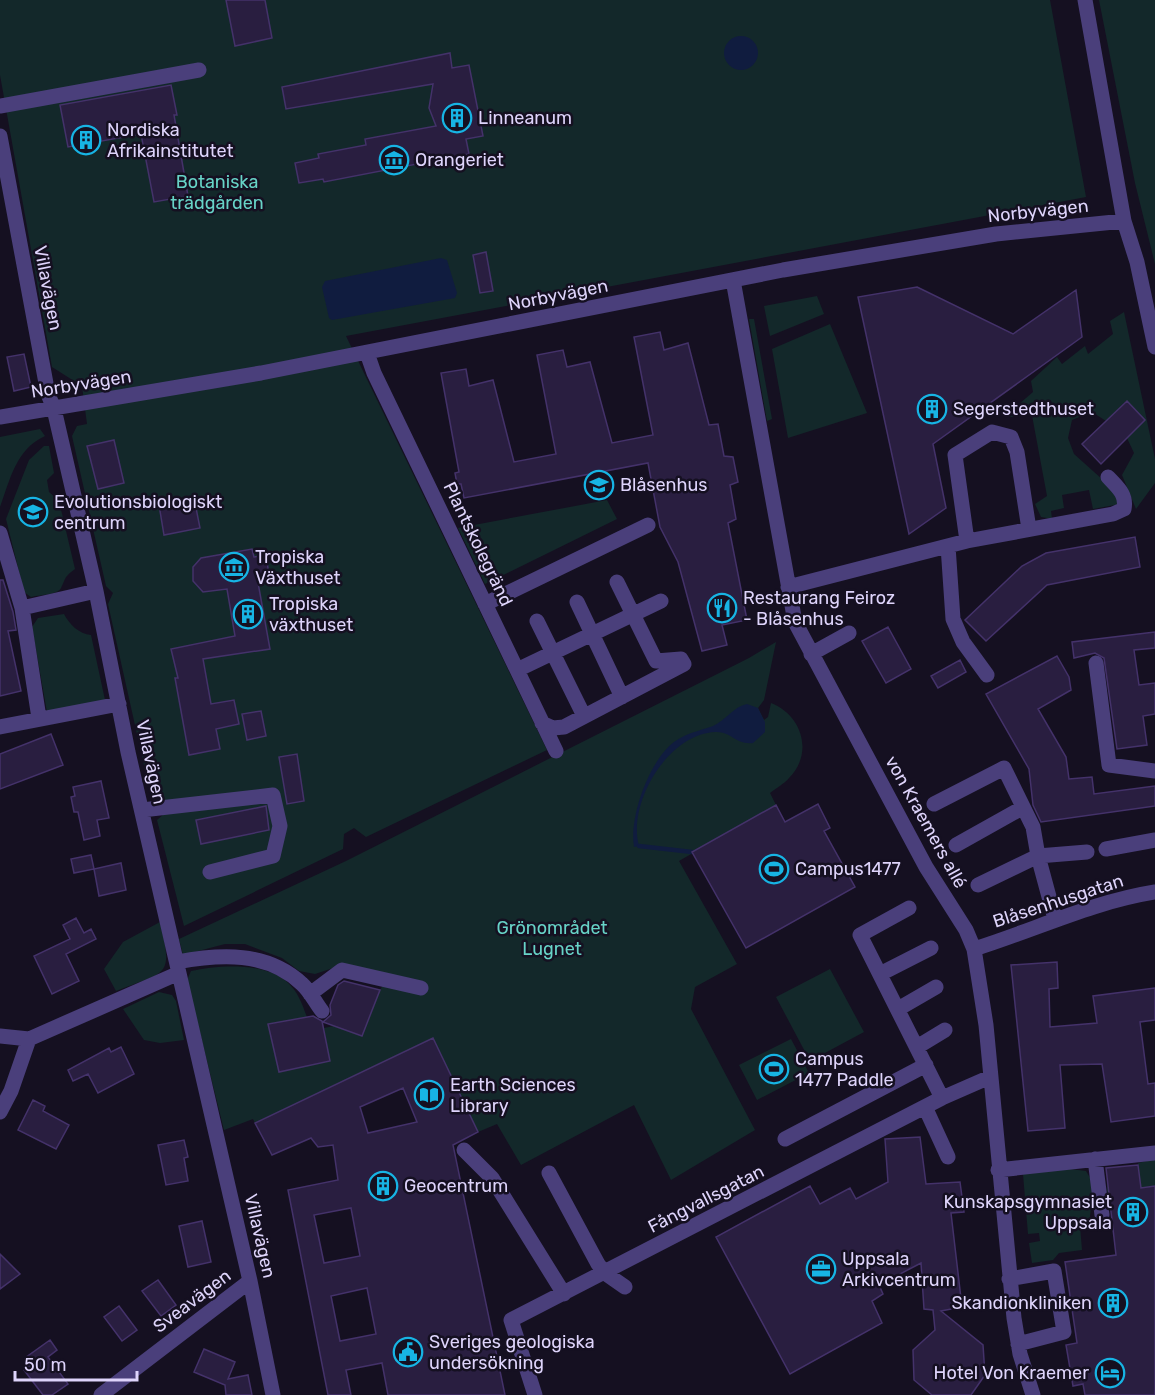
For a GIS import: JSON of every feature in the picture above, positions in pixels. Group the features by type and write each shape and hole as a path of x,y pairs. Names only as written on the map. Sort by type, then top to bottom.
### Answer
{"street":[{"path":"1085,0 1124,221 1137,262 1155,347"},
{"path":"0,106 199,70"},
{"name":"Villavägen","path":"0,136 48,394 54,409 96,591 142,810 250,1281 273,1395"},
{"name":"Norbyvägen","path":"0,417 367,353 733,280 996,234 1124,221"},
{"name":"von Kraemers allé","path":"733,280 795,622 926,867 966,930 974,949 990,1077 1009,1279 1018,1344 1033,1395"},
{"name":"Plantskolegränd","path":"367,353 374,373 556,751"},
{"path":"967,541 955,455 992,432 1011,437 1017,452 1029,529"},
{"path":"788,587 967,541 1113,514 1124,509 1123,492 1108,477"},
{"path":"485,604 648,525"},
{"path":"0,533 22,608 39,718"},
{"path":"948,546 952,619 963,642 987,675"},
{"path":"542,723 553,728 564,728 684,664 681,659 656,661 617,582"},
{"path":"22,608 96,591"},
{"path":"517,670 661,601"},
{"path":"577,602 622,697"},
{"path":"537,621 584,716"},
{"path":"811,654 849,633"},
{"path":"1096,663 1109,765 1155,771"},
{"path":"0,727 119,704"},
{"path":"934,804 1004,768 1022,808 1034,827 1038,856 1055,918"},
{"path":"142,810 273,795 280,826 273,856 210,872"},
{"path":"956,845 1022,808"},
{"path":"1106,849 1155,840"},
{"path":"978,885 1038,856 1087,852"},
{"name":"Blåsenhusgatan","path":"974,949 1055,918 1123,898 1155,892"},
{"path":"909,908 860,935 942,1098"},
{"path":"880,974 931,948"},
{"path":"0,1036 29,1039 178,968 215,956 258,960 285,972 303,985 321,1011"},
{"path":"310,994 342,970 422,988"},
{"path":"898,1009 936,987"},
{"path":"916,1047 945,1030"},
{"path":"0,1112 11,1091 29,1039"},
{"path":"785,1139 926,1065"},
{"name":"Fångvallsgatan","path":"535,1395 511,1320 942,1098 990,1077"},
{"path":"925,1107 948,1157"},
{"path":"464,1150 492,1178 564,1294"},
{"path":"998,1170 1155,1153"},
{"path":"1095,1159 1102,1215"},
{"path":"549,1173 604,1273 625,1287"},
{"path":"1009,1279 1054,1271 1064,1332 1018,1344"},
{"name":"Sveavägen","path":"101,1395 250,1281"}],"green space":[{"name":"Botaniska trädgården","path":"0,0 1050,0 1086,197 346,336 547,750 366,837 354,828 344,834 343,849 184,926 157,820 165,813 161,800 151,797 108,604 113,593 106,586 72,436 77,426 87,424 82,386 52,367 0,75"},
{"path":"1099,0 1155,0 1155,264 1135,183"},
{"path":"817,296 824,314 770,336 764,306"},
{"path":"1124,312 1155,459 1155,483 1136,509 1122,475 1134,453 1127,438 1145,420 1126,401 1106,421 1092,412 1072,420 1068,438 1074,454 1122,497 1120,504 1093,509 1089,490 1062,495 1064,508 1051,511 1052,519 1041,517 1035,504 1047,496 1031,410 1019,417 1009,417 1006,408 1014,403 1019,404 1033,392 1031,381 1057,357 1062,364 1085,346 1088,354 1113,334 1110,321"},
{"path":"749,319 754,319 772,419 767,421"},
{"path":"830,324 867,413 788,438 772,349"},
{"path":"40,429 45,436 27,449 15,466 0,507 0,437"},
{"path":"44,446 49,446 54,473 47,480 49,492 59,501 75,569 67,576 59,590 31,597 24,592 6,519 29,460"},
{"path":"607,500 617,519 485,584 458,528"},
{"path":"64,614 75,628 91,635 105,700 47,712 32,627 38,618"},
{"name":"Grönområdet Lugnet","path":"776,642 764,700 758,708 764,720 768,717 771,703 782,709 797,725 802,746 797,768 787,780 770,793 776,805 679,861 737,964 695,987 691,1009 755,1130 671,1180 634,1105 521,1165 497,1124 478,1132 433,1038 255,1123 253,1119 224,1130 187,980 191,971 214,967 253,968 276,975 294,989 307,1017 269,1024 279,1072 330,1061 324,1028 334,1026 362,1036 387,978 339,966 315,974 299,971 282,958 245,944 225,944 183,955 179,939 346,861 749,658"},
{"path":"160,922 166,954 162,970 146,980 116,991 104,969 123,942"},
{"path":"830,969 864,1032 810,1061 776,997"},
{"path":"159,992 172,995 176,1001 184,1040 160,1043 144,1040 123,1009"},
{"name":"Campus 1477 Paddle","path":"791,1039 809,1073 757,1100 739,1065"},
{"path":"1155,1159 1155,1186 1107,1193 1107,1182 1139,1178 1138,1163"},
{"path":"1070,1169 1086,1171 1092,1181 1089,1225 1080,1226 1082,1250 1059,1253 1053,1260 1032,1263 1029,1243 1040,1241 1039,1233 1028,1234 1023,1174"}],"water":[{"path":"741,36 753,41 758,53 753,65 741,70 729,65 724,53 729,41"},
{"path":"441,258 447,260 457,293 455,298 332,320 329,318 322,287 325,281"},
{"path":"747,704 758,708 765,722 765,732 753,743 742,742 721,732 698,736 682,745 667,758 645,792 639,810 637,829 639,846 634,847 633,835 638,806 656,762 674,742 688,734 713,726"}],"building":[{"path":"226,0 265,0 272,38 235,46"},
{"name":"Linneanum","path":"450,53 452,68 469,65 483,136 466,139 469,154 324,182 323,179 299,183 295,163 319,158 318,154 366,145 365,139 436,126 429,108 433,84 286,109 282,87"},
{"name":"Nordiska Afrikainstitutet","path":"171,85 188,196 154,202 141,134 68,147 60,105"},
{"path":"486,252 493,291 480,293 473,255"},
{"name":"Segerstedthuset","path":"917,287 1013,334 1076,290 1082,337 933,444 946,508 909,534 858,297"},
{"name":"Blåsenhus","path":"660,332 664,350 688,343 709,425 718,424 724,456 733,457 738,482 730,485 736,519 728,523 747,620 722,625 727,645 702,651 678,562 660,527 648,463 464,498 461,484 457,484 455,473 459,472 441,373 466,369 469,386 493,380 514,462 556,454 537,355 563,350 567,367 590,362 612,443 653,435 634,337"},
{"path":"24,354 31,387 14,391 7,357"},
{"path":"1127,401 1145,420 1101,464 1082,444"},
{"path":"114,440 124,483 98,489 87,446"},
{"path":"194,498 200,528 164,535 159,505"},
{"path":"1135,537 1140,567 1047,585 986,641 965,620 1022,566 1046,553"},
{"name":"Tropiska växthuset","path":"252,549 254,557 266,555 269,575 257,577 270,649 203,659 211,704 234,700 239,724 216,729 220,749 189,755 175,678 178,678 171,649 235,636 227,589 203,592 193,581 193,567 201,558"},
{"path":"0,580 3,580 13,612 16,630 8,631 21,691 0,696"},
{"path":"888,627 911,669 886,683 862,641"},
{"path":"1155,632 1155,648 1134,650 1139,685 1155,683 1155,714 1143,716 1147,745 1117,749 1104,658 1095,653 1074,658 1072,642"},
{"path":"1057,656 1069,677 1071,690 1038,709 1066,757 1069,779 1092,777 1094,794 1155,786 1155,806 1041,822 1033,805 1029,769 986,694"},
{"path":"960,660 966,672 938,688 931,676"},
{"path":"261,711 266,736 247,740 242,714"},
{"path":"51,734 63,765 0,789 0,754"},
{"path":"297,754 304,801 287,804 279,757"},
{"path":"101,781 109,818 97,820 100,836 84,840 78,812 74,812 71,797 75,796 73,787"},
{"name":"Campus1477","path":"818,804 830,828 824,831 855,887 746,948 692,852 776,805 785,822"},
{"path":"266,806 269,830 201,844 196,820"},
{"path":"91,855 94,869 74,873 71,859"},
{"path":"121,863 126,890 99,896 94,869"},
{"path":"76,918 84,933 91,929 96,939 66,954 79,981 52,994 34,956 70,939 63,925"},
{"path":"1057,962 1058,988 1049,989 1050,1027 1097,1023 1093,996 1155,988 1155,1020 1140,1022 1148,1084 1155,1083 1155,1116 1111,1122 1102,1064 1060,1065 1065,1128 1028,1131 1011,965"},
{"path":"344,981 380,990 362,1036 323,1022 331,1015 330,1005 338,985"},
{"path":"313,1016 322,1021 330,1061 279,1072 268,1024"},
{"name":"Geocentrum","path":"433,1038 478,1132 453,1145 505,1395 388,1395 382,1363 346,1370 351,1395 328,1395 288,1190 338,1180 333,1145 318,1147 311,1138 272,1155 255,1123","holes":["403,1088 417,1122 368,1133 360,1107","351,1208 360,1256 324,1263 314,1215","367,1288 376,1334 340,1341 331,1296"]},
{"path":"121,1047 134,1074 98,1093 88,1074 73,1081 68,1070 109,1048 111,1052"},
{"path":"33,1100 45,1106 43,1111 69,1125 56,1149 18,1130"},
{"name":"Uppsala Arkivcentrum","path":"920,1137 926,1184 960,1182 964,1212 951,1213 962,1307 941,1311 983,1345 985,1375 971,1395 932,1395 914,1380 913,1350 935,1330 933,1310 924,1309 921,1263 879,1285 883,1294 872,1301 882,1323 790,1374 716,1237 810,1186 820,1204 850,1188 856,1199 888,1182 885,1139"},
{"path":"184,1140 188,1157 184,1158 188,1181 166,1185 158,1145"},
{"name":"Skandionkliniken","path":"1138,1165 1141,1188 1155,1186 1155,1395 1085,1395 1083,1384 1073,1386 1066,1345 1077,1343 1065,1262 1116,1255 1106,1168"},
{"path":"202,1221 211,1262 188,1267 179,1226"},
{"path":"0,1254 20,1274 0,1289"},
{"path":"158,1280 176,1305 161,1316 142,1291"},
{"path":"119,1306 137,1330 122,1341 104,1317"},
{"path":"50,1340 57,1350 48,1357 68,1384 52,1395 43,1395 24,1370 30,1365 25,1358"},
{"path":"204,1349 235,1362 228,1379 248,1375 252,1395 226,1395 225,1385 194,1372"}],"waterway":[{"path":"639,846 692,852"}],"place":[{"name":"Linneanum","path":"457,118"},
{"name":"Nordiska Afrikainstitutet","path":"86,140"},
{"name":"Orangeriet","path":"394,160"},
{"name":"Segerstedthuset","path":"932,409"},
{"name":"Blåsenhus","path":"599,485"},
{"name":"Evolutionsbiologiskt centrum","path":"33,512"},
{"name":"Tropiska Växthuset","path":"234,567"},
{"name":"Restaurang Feiroz - Blåsenhus","path":"722,608"},
{"name":"Tropiska växthuset","path":"248,614"},
{"name":"Campus1477","path":"774,869"},
{"name":"Campus 1477 Paddle","path":"774,1069"},
{"name":"Earth Sciences Library","path":"429,1095"},
{"name":"Geocentrum","path":"383,1186"},
{"name":"Kunskapsgymnasiet Uppsala","path":"1133,1212"},
{"name":"Uppsala Arkivcentrum","path":"821,1269"},
{"name":"Skandionkliniken","path":"1113,1303"},
{"name":"Sveriges geologiska undersökning","path":"408,1352"},
{"name":"Hotel Von Kraemer","path":"1110,1373"}]}
